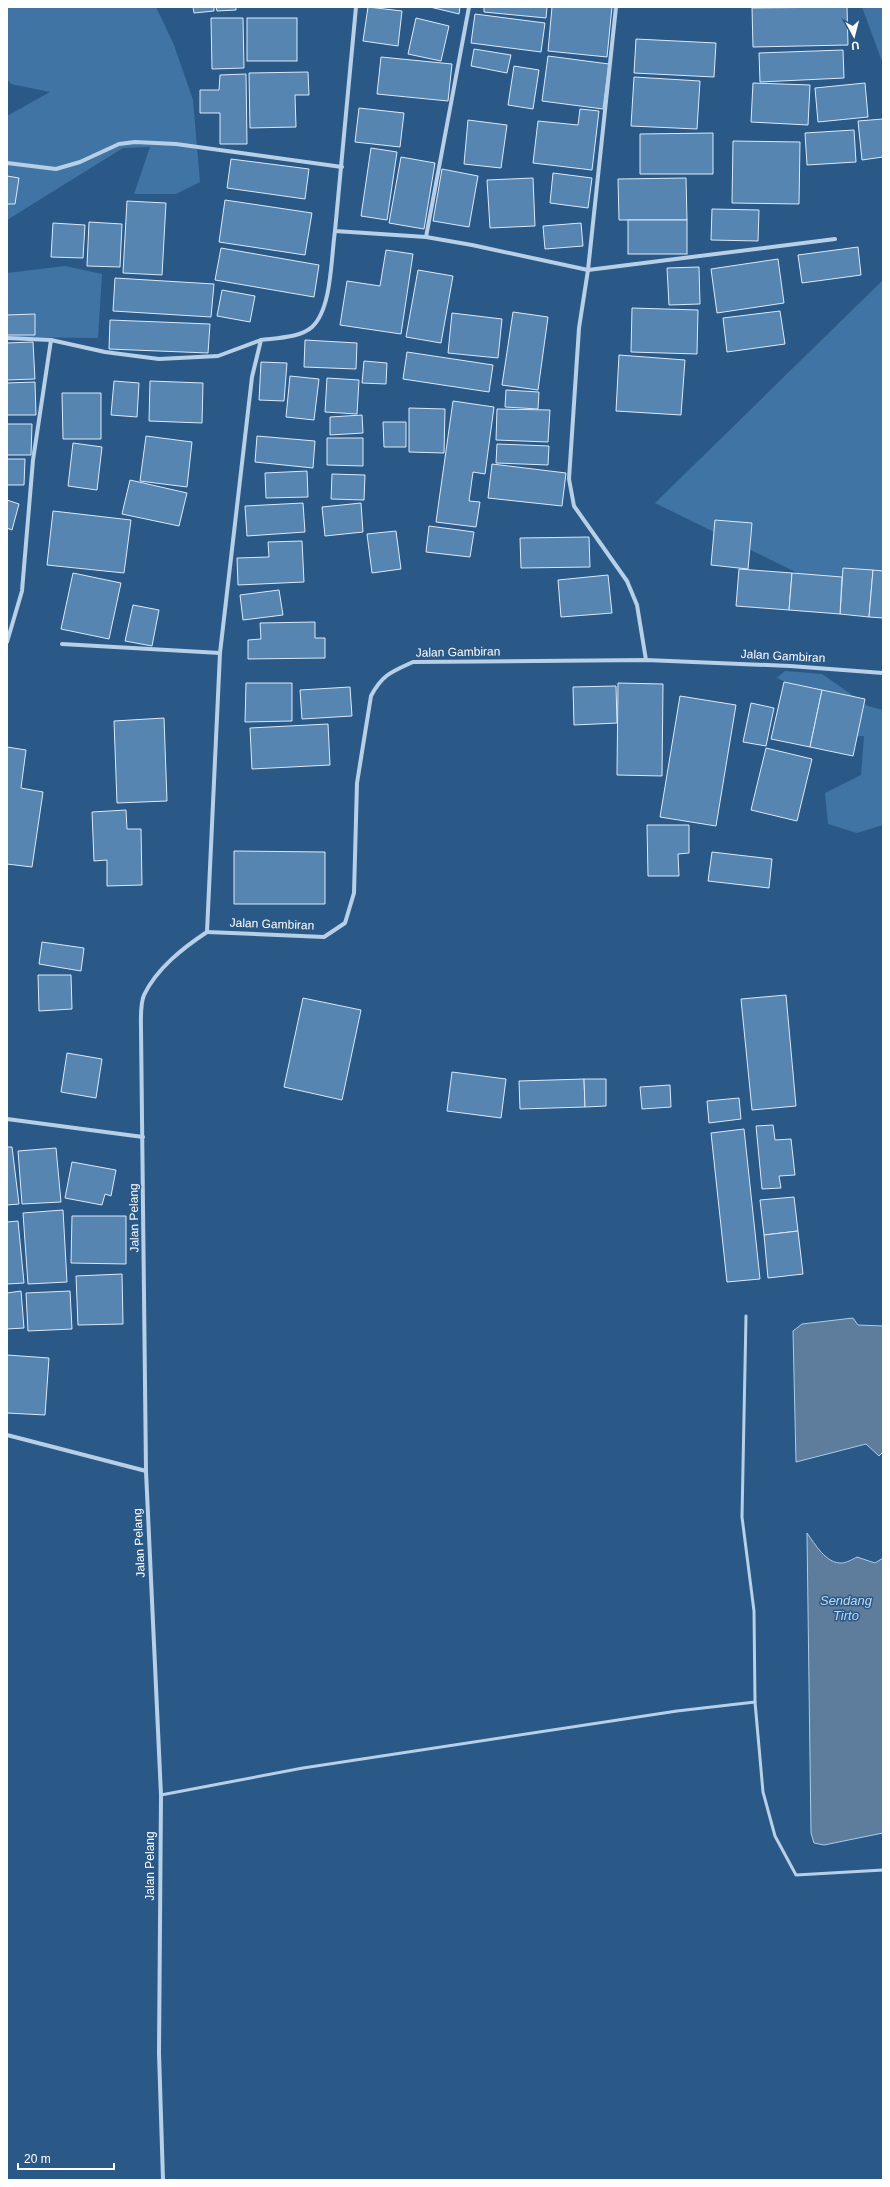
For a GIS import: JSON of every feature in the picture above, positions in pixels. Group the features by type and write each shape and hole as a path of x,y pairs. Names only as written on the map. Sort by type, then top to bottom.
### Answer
{"street":[{"path":"7,338 51,340 105,352 159,359 218,356 261,340 293,335 312,328 321,314 326,296 335,231 356,7"},
{"path":"426,237 468,7"},
{"path":"616,7 588,270 579,328 569,479 574,506 627,581 637,605 646,660"},
{"path":"7,163 37,168 56,169 80,162 119,144 135,142 176,144 342,166"},
{"path":"335,231 426,237 472,244 588,270 835,239"},
{"path":"7,642 22,591 33,460 51,340"},
{"path":"207,932 220,653 252,377 261,340"},
{"path":"62,644 220,653"},
{"name":"Jalan Gambiran","path":"207,932 324,936 345,923 354,893 357,783 371,696 377,684 388,673 413,662 646,660 790,666 883,673"},
{"name":"Jalan Pelang","path":"163,2180 159,2053 162,1795 146,1470 141,1029 143,996 179,950 207,932"},
{"path":"7,1119 143,1137"},
{"path":"7,1435 146,1470"}],"lane":[{"path":"746,1316 742,1517 754,1611 755,1702 763,1792 775,1836 796,1875 883,1870"},
{"path":"162,1795 303,1768 669,1712 755,1702"}],"shaded area":[{"path":"7,7 156,7 174,45 193,100 200,182 176,194 134,194 150,147 123,148 7,220 7,116 50,92 11,84 7,79"},
{"path":"862,7 883,7 883,64"},
{"path":"65,266 102,274 98,338 7,337 7,273"},
{"path":"883,280 883,615 655,503"},
{"path":"785,671 822,674 868,706 883,710 883,825 857,833 828,824 825,793 861,775 864,736 833,737 817,696 777,678"}],"water":[{"path":"853,1318 858,1325 883,1326 883,1452 879,1456 866,1444 796,1462 793,1331 802,1324"},
{"name":"Sendang Tirto","path":"807,1533 817,1548 826,1557 836,1562 842,1563 857,1557 875,1563 883,1558 883,1833 824,1845 814,1843 811,1833"}],"building":[{"path":"193,7 214,7 214,11 194,13"},
{"path":"216,7 236,7 236,10 217,11"},
{"path":"368,7 402,11 398,46 363,41"},
{"path":"430,7 460,7 459,14"},
{"path":"484,7 547,7 546,18 484,12"},
{"path":"552,7 612,7 607,57 548,51"},
{"path":"847,7 848,45 753,47 752,8"},
{"path":"475,14 545,23 541,52 471,43"},
{"path":"211,18 243,18 244,68 212,69"},
{"path":"247,18 297,18 297,61 247,61"},
{"path":"416,18 449,26 441,61 408,54"},
{"path":"636,39 716,43 714,77 634,73"},
{"path":"474,49 511,55 507,73 471,66"},
{"path":"843,50 844,78 760,82 759,53"},
{"path":"548,56 609,64 603,109 542,101"},
{"path":"381,57 452,64 448,101 377,94"},
{"path":"514,66 539,70 533,109 508,105"},
{"path":"308,72 309,95 295,95 296,127 250,128 249,73"},
{"path":"246,74 247,144 220,144 220,113 200,113 200,90 219,90 220,75"},
{"path":"634,77 700,81 697,129 631,126"},
{"path":"753,83 810,85 808,125 751,122"},
{"path":"865,83 868,117 818,122 815,88"},
{"path":"359,108 404,113 400,147 355,142"},
{"path":"580,109 599,111 592,170 533,163 538,121 578,125"},
{"path":"883,119 883,157 862,160 858,121"},
{"path":"468,120 507,125 501,168 464,164"},
{"path":"854,130 856,162 807,165 805,133"},
{"path":"713,133 713,174 640,174 640,134"},
{"path":"733,141 800,142 799,204 732,203"},
{"path":"371,148 397,152 387,220 361,216"},
{"path":"401,157 435,163 424,229 389,223"},
{"path":"231,159 309,169 305,199 227,188"},
{"path":"442,169 478,176 469,227 433,221"},
{"path":"553,173 592,178 588,208 550,203"},
{"path":"7,176 19,178 15,204 7,204"},
{"path":"533,178 535,226 490,228 487,180"},
{"path":"686,178 687,220 619,220 618,179"},
{"path":"225,200 312,213 305,255 219,242"},
{"path":"127,201 166,203 162,275 123,273"},
{"path":"712,209 759,210 758,241 711,240"},
{"path":"628,220 687,220 687,254 628,254"},
{"path":"89,222 122,224 120,267 87,266"},
{"path":"53,223 85,225 83,258 51,257"},
{"path":"581,223 583,246 545,249 543,226"},
{"path":"858,247 861,275 802,283 798,255"},
{"path":"221,248 319,265 314,297 215,280"},
{"path":"386,250 413,254 401,334 340,325 347,281 380,286"},
{"path":"778,259 784,303 717,313 711,269"},
{"path":"699,267 700,304 669,305 667,268"},
{"path":"418,270 453,276 441,343 406,337"},
{"path":"115,278 214,284 211,317 113,311"},
{"path":"222,290 255,296 250,322 217,316"},
{"path":"632,308 698,310 697,354 631,352"},
{"path":"780,311 785,344 727,352 723,318"},
{"path":"513,312 548,317 538,390 502,385"},
{"path":"452,313 502,319 498,358 448,353"},
{"path":"35,314 35,335 7,335 7,315"},
{"path":"110,320 210,324 208,353 109,349"},
{"path":"305,340 357,343 356,369 304,367"},
{"path":"33,342 35,379 7,380 7,343"},
{"path":"407,352 493,365 489,392 403,379"},
{"path":"619,355 685,360 681,415 616,411"},
{"path":"364,361 387,363 386,384 362,383"},
{"path":"261,362 287,363 284,401 259,400"},
{"path":"290,376 319,379 314,420 286,417"},
{"path":"327,378 359,380 357,414 325,412"},
{"path":"114,381 139,383 137,417 111,415"},
{"path":"150,381 203,383 202,423 149,421"},
{"path":"35,382 36,415 7,415 7,383"},
{"path":"506,390 539,392 538,409 505,407"},
{"path":"62,393 101,393 101,439 63,439"},
{"path":"453,401 494,407 485,474 473,472 469,501 480,502 476,527 436,522"},
{"path":"409,408 445,409 444,453 409,452"},
{"path":"497,409 550,410 548,442 496,440"},
{"path":"362,415 363,433 330,435 330,417"},
{"path":"383,422 406,422 406,447 384,447"},
{"path":"7,424 32,424 31,455 7,455"},
{"path":"146,436 192,442 187,487 140,481"},
{"path":"257,436 315,441 313,468 255,462"},
{"path":"327,438 363,438 363,466 327,465"},
{"path":"73,443 102,447 97,490 68,486"},
{"path":"497,444 549,446 548,465 496,463"},
{"path":"7,459 25,459 24,485 7,485"},
{"path":"492,464 566,473 562,506 488,498"},
{"path":"307,471 308,497 266,498 265,473"},
{"path":"332,474 365,475 364,500 331,499"},
{"path":"130,480 187,493 179,526 122,514"},
{"path":"7,500 19,504 12,530 7,528"},
{"path":"303,503 305,532 247,536 245,506"},
{"path":"361,503 363,532 325,536 322,507"},
{"path":"53,511 131,520 124,573 47,565"},
{"path":"715,520 752,523 748,569 711,565"},
{"path":"429,526 474,532 470,557 426,552"},
{"path":"396,531 401,569 372,573 367,534"},
{"path":"589,537 590,567 521,568 520,538"},
{"path":"302,541 304,582 238,585 237,558 269,557 268,542"},
{"path":"843,568 873,570 869,617 840,614"},
{"path":"739,569 792,573 789,610 736,606"},
{"path":"873,570 883,571 883,618 869,617"},
{"path":"73,573 121,583 109,639 61,629"},
{"path":"792,573 842,577 840,614 789,610"},
{"path":"608,575 612,613 561,617 558,580"},
{"path":"279,590 283,615 243,620 240,595"},
{"path":"133,605 159,610 152,646 125,641"},
{"path":"315,622 315,638 325,638 325,658 248,659 248,640 261,639 260,623"},
{"path":"784,682 822,690 810,747 771,739"},
{"path":"246,683 292,683 292,721 245,722"},
{"path":"618,683 663,684 662,776 617,775"},
{"path":"616,686 617,723 574,725 573,687"},
{"path":"350,687 352,716 302,719 300,690"},
{"path":"822,690 865,699 853,756 810,747"},
{"path":"680,696 736,705 716,826 660,817"},
{"path":"751,703 774,708 766,746 743,742"},
{"path":"164,718 167,801 117,803 114,721"},
{"path":"328,724 330,765 252,769 250,728"},
{"path":"7,747 26,750 21,788 43,792 32,867 7,864"},
{"path":"766,748 812,759 797,821 751,810"},
{"path":"126,810 127,829 141,829 142,885 107,886 107,860 94,861 92,812"},
{"path":"647,825 689,825 689,853 678,854 679,876 648,876"},
{"path":"234,851 325,852 325,904 234,904"},
{"path":"712,852 772,859 769,888 708,881"},
{"path":"42,942 84,948 81,971 39,964"},
{"path":"38,975 71,975 72,1009 39,1011"},
{"path":"786,995 796,1106 752,1110 741,999"},
{"path":"303,998 361,1010 342,1100 284,1087"},
{"path":"67,1053 102,1059 96,1098 61,1092"},
{"path":"452,1072 506,1079 501,1118 447,1111"},
{"path":"584,1079 585,1107 520,1109 519,1081"},
{"path":"584,1079 606,1079 606,1106 585,1107"},
{"path":"670,1085 671,1107 642,1109 640,1087"},
{"path":"739,1098 741,1119 709,1123 707,1101"},
{"path":"773,1125 775,1140 791,1139 795,1175 779,1176 781,1188 762,1189 756,1126"},
{"path":"744,1129 760,1279 727,1282 711,1133"},
{"path":"7,1147 12,1147 19,1204 7,1205"},
{"path":"56,1148 61,1202 22,1204 18,1151"},
{"path":"72,1162 116,1170 111,1196 105,1194 102,1205 65,1198"},
{"path":"794,1197 798,1231 764,1235 760,1200"},
{"path":"63,1210 67,1282 28,1284 23,1213"},
{"path":"72,1216 126,1216 126,1264 71,1263"},
{"path":"18,1221 24,1283 7,1284 7,1222"},
{"path":"798,1231 803,1274 768,1278 764,1235"},
{"path":"122,1274 123,1324 78,1325 76,1276"},
{"path":"21,1291 24,1328 7,1329 7,1293"},
{"path":"70,1291 72,1329 28,1331 26,1293"},
{"path":"7,1355 49,1358 45,1415 7,1413"}]}
